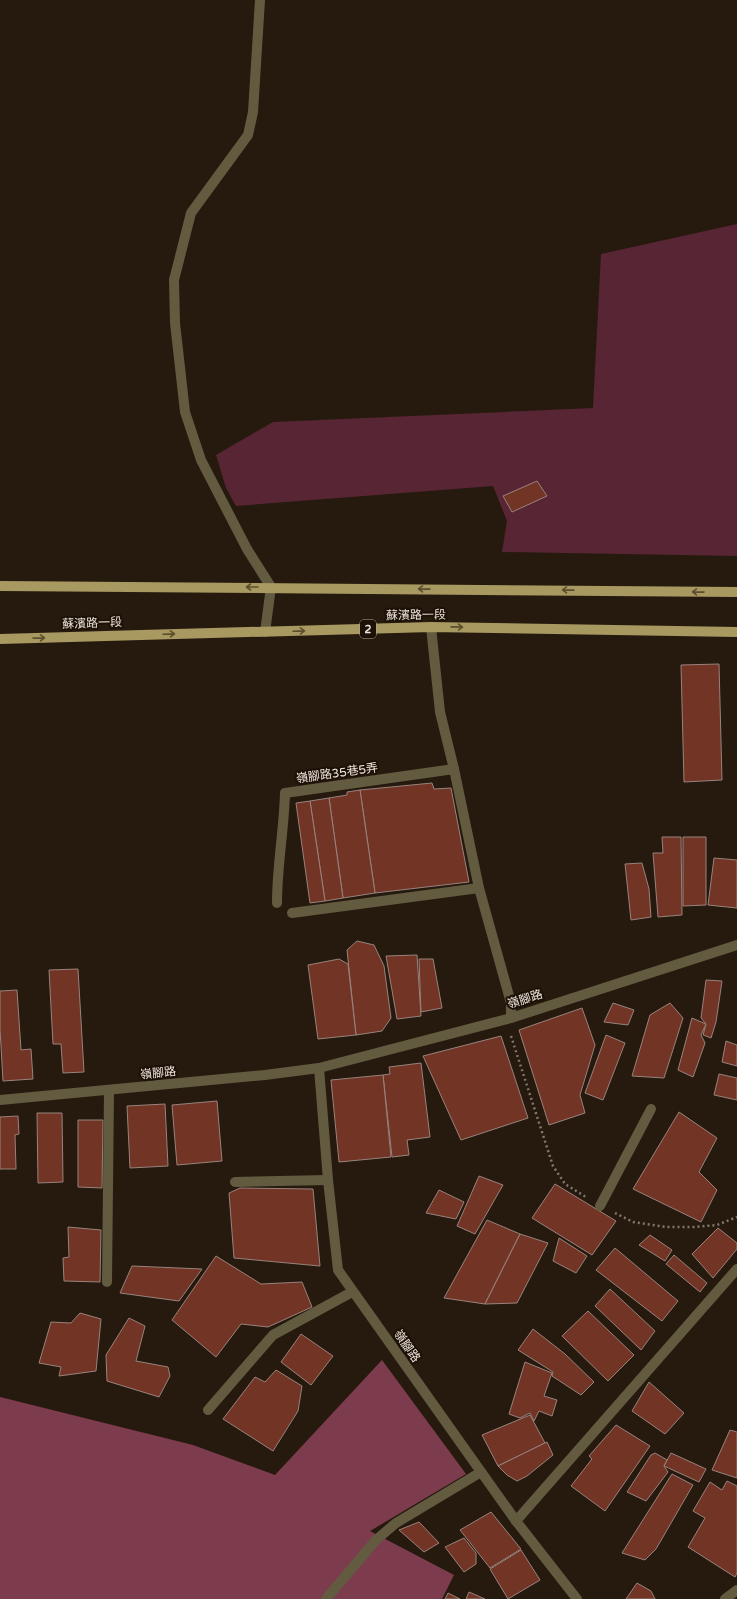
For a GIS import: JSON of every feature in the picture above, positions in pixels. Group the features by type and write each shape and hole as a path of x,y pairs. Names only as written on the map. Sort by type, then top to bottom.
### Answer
{"main road":[{"path":"0,586 271,587 737,592"},
{"name":"蘇濱路一段","path":"0,638 431,627 737,632"}],"street":[{"path":"260,0 253,112 248,135 191,213 174,280 175,324 185,412 201,460 247,549 271,587 265,632"},
{"path":"431,627 440,712 454,769 479,888 511,1003 511,1018"},
{"name":"嶺腳路35巷5弄","path":"278,903 277,876 284,821 285,793 454,769"},
{"path":"292,913 479,888"},
{"name":"嶺腳路","path":"0,1100 265,1076 319,1068 511,1018 737,945"},
{"name":"嶺腳路","path":"319,1068 328,1180 338,1270 352,1292 516,1521 577,1599"},
{"path":"107,1282 109,1091"},
{"path":"600,1206 651,1109"},
{"path":"235,1182 328,1180"},
{"path":"516,1521 737,1269"},
{"path":"208,1410 273,1335 352,1292"},
{"path":"326,1599 376,1540 396,1523 481,1472"},
{"path":"725,1599 737,1590"}],"path":[{"path":"511,1018 510,1033 553,1166 565,1184 600,1206 633,1222 666,1227 694,1227 717,1225 737,1217"}],"shaded area":[{"path":"737,224 737,556 502,552 507,521 493,486 236,506 226,488 216,455 273,422 593,408 601,254"},
{"path":"382,1360 466,1474 370,1531 454,1575 442,1599 0,1599 0,1397 193,1445 275,1475"}],"building":[{"path":"537,481 547,496 512,512 503,496"},
{"path":"719,664 722,780 684,782 681,665"},
{"path":"432,783 434,789 451,788 469,882 375,893 360,790"},
{"path":"360,790 375,893 343,898 329,798 347,795 347,792"},
{"path":"329,798 343,898 325,901 310,801"},
{"path":"310,801 325,901 310,903 296,803"},
{"path":"662,837 681,837 682,915 658,917 653,853 663,853"},
{"path":"683,837 706,837 706,905 683,906"},
{"path":"714,858 737,860 737,908 708,905"},
{"path":"642,863 649,889 651,917 631,920 625,864"},
{"path":"357,941 374,945 384,966 391,1018 382,1031 356,1035 347,950"},
{"path":"417,955 421,1016 397,1019 386,956"},
{"path":"339,959 348,964 356,1035 318,1039 308,965"},
{"path":"419,959 433,959 442,1008 421,1012"},
{"path":"78,969 84,1072 63,1073 61,1044 53,1044 49,970"},
{"path":"706,980 722,981 716,1022 711,1038 703,1035 706,1024 701,1018"},
{"path":"17,990 21,1050 31,1049 33,1079 3,1081 0,1029 0,991"},
{"path":"613,1003 634,1010 628,1025 604,1022"},
{"path":"670,1003 683,1018 664,1078 632,1076 650,1015"},
{"path":"582,1008 595,1045 580,1095 585,1113 549,1125 519,1030"},
{"path":"692,1018 706,1024 701,1035 705,1043 693,1077 678,1070"},
{"path":"606,1035 625,1043 603,1100 585,1093"},
{"path":"501,1036 528,1118 461,1140 423,1056"},
{"path":"726,1041 737,1045 737,1066 722,1062"},
{"path":"421,1063 430,1137 407,1140 409,1155 392,1157 383,1075 390,1074 389,1067"},
{"path":"719,1074 737,1078 737,1100 714,1095"},
{"path":"383,1075 391,1157 339,1162 331,1080"},
{"path":"217,1101 222,1161 177,1165 172,1105"},
{"path":"165,1104 168,1166 130,1168 127,1106"},
{"path":"679,1112 717,1138 699,1172 717,1190 701,1222 633,1189"},
{"path":"37,1113 62,1113 63,1182 38,1183"},
{"path":"18,1116 19,1134 15,1135 16,1169 0,1169 0,1117"},
{"path":"78,1120 103,1120 102,1188 78,1187"},
{"path":"479,1176 503,1185 475,1234 457,1226"},
{"path":"555,1184 616,1221 592,1255 532,1218"},
{"path":"240,1188 313,1189 320,1266 234,1258 229,1193"},
{"path":"439,1190 464,1202 456,1219 426,1213"},
{"path":"487,1220 520,1234 485,1304 444,1298"},
{"path":"68,1227 101,1230 100,1282 64,1281 63,1258 69,1257"},
{"path":"718,1228 737,1243 737,1249 713,1278 692,1254"},
{"path":"520,1234 548,1243 517,1303 485,1304"},
{"path":"650,1235 672,1250 665,1261 639,1245"},
{"path":"559,1238 587,1256 576,1273 553,1261"},
{"path":"615,1248 678,1301 662,1321 596,1270"},
{"path":"674,1255 707,1283 700,1292 666,1264"},
{"path":"216,1256 261,1284 302,1282 312,1307 268,1327 241,1324 216,1357 172,1320"},
{"path":"132,1266 202,1269 179,1301 120,1293"},
{"path":"610,1289 655,1331 641,1350 595,1306"},
{"path":"588,1311 634,1355 608,1381 562,1336"},
{"path":"80,1313 101,1319 96,1371 59,1376 61,1367 39,1363 51,1322 71,1323"},
{"path":"129,1318 145,1326 136,1361 168,1367 170,1376 159,1397 107,1381 106,1355"},
{"path":"533,1329 565,1354 594,1382 581,1395 552,1376 553,1372 518,1350"},
{"path":"301,1334 333,1356 311,1385 281,1362"},
{"path":"525,1362 552,1373 544,1396 557,1400 552,1416 539,1411 534,1421 530,1413 520,1418 509,1414"},
{"path":"276,1370 302,1386 298,1411 273,1451 223,1419 255,1377 265,1382"},
{"path":"649,1382 684,1413 665,1434 632,1411"},
{"path":"530,1415 545,1443 498,1466 482,1435"},
{"path":"616,1425 650,1446 605,1511 571,1486 592,1459 589,1456"},
{"path":"730,1430 737,1432 737,1478 712,1470"},
{"path":"547,1442 553,1455 527,1476 517,1481 507,1475 498,1466"},
{"path":"655,1453 667,1460 664,1466 668,1472 646,1501 627,1492 651,1455"},
{"path":"671,1453 706,1469 699,1482 664,1466"},
{"path":"672,1474 693,1485 656,1549 645,1560 622,1553"},
{"path":"727,1481 737,1486 737,1573 735,1577 688,1547 705,1518 693,1511 710,1482 722,1490"},
{"path":"491,1512 521,1549 490,1568 460,1530"},
{"path":"419,1522 439,1543 424,1552 399,1530"},
{"path":"464,1538 476,1553 476,1564 464,1572 445,1547"},
{"path":"521,1550 540,1580 508,1599 490,1569"},
{"path":"637,1583 651,1591 655,1599 626,1599"},
{"path":"469,1592 485,1599 466,1599"},
{"path":"448,1593 460,1599 445,1599"}]}
